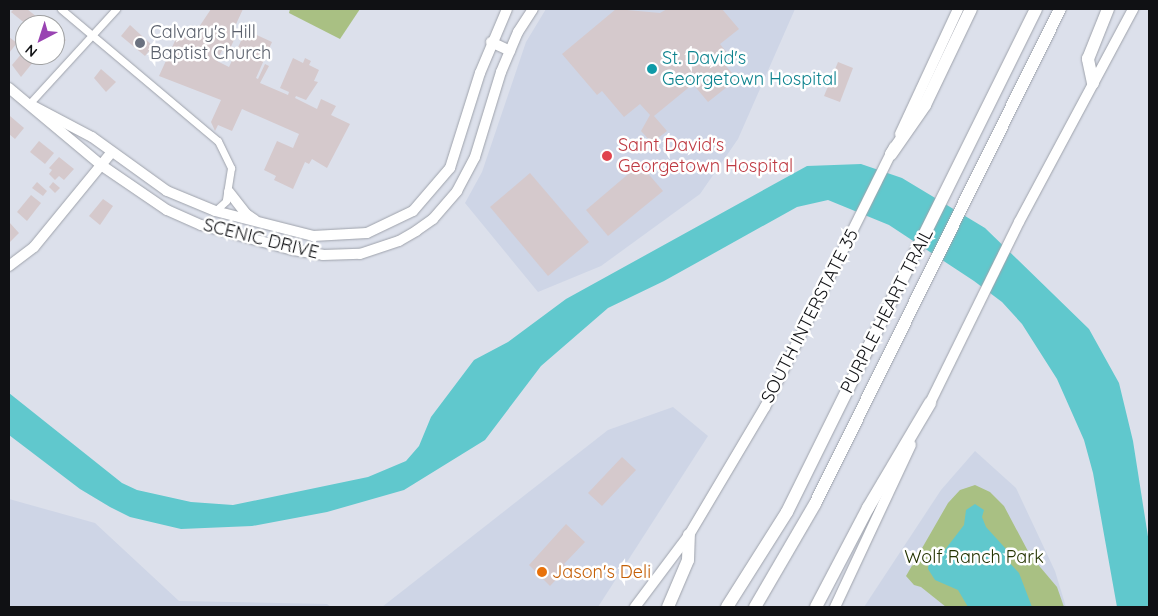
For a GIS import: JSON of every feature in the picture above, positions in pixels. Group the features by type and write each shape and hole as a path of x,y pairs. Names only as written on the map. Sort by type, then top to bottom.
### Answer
{"highway":[{"path":"891,154 925,105 972,9"},
{"name":"PURPLE HEART TRAIL","path":"727,607 787,512 1036,9"},
{"name":"PURPLE HEART TRAIL","path":"755,607 815,504 1060,9"},
{"path":"1093,82 1088,60 1108,9"},
{"path":"816,607 868,508 930,403"},
{"path":"668,607 688,560 689,535"}],"street":[{"path":"61,9 145,77 218,141 231,168 229,192 226,201 215,212"},
{"path":"9,88 29,104 116,9"},
{"name":"SCENIC DRIVE","path":"29,104 92,137 111,153 167,190 215,212 313,236 350,236 381,228 413,211 450,168 491,42 507,9"},
{"name":"SCENIC DRIVE","path":"29,104 42,119 101,165 167,210 202,225 323,255 360,254 399,241 433,219 457,191 475,157 510,51 533,9"},
{"name":"SOUTH INTERSTATE 35","path":"636,607 689,535 765,407 891,154 958,9"},
{"path":"835,607 948,364 1019,222 1133,9"},
{"path":"491,42 510,51"},
{"path":"9,266 34,247 111,153"},
{"path":"229,192 246,214 262,224"}],"shaded area":[{"name":"Saint David's Georgetown Hospital","path":"546,9 795,9 738,139 700,194 601,266 538,292 465,203 482,172 526,42"},
{"path":"673,407 708,436 598,607 382,607 608,430"},
{"name":"Wolf Ranch Park","path":"975,451 1016,488 1055,571 1066,607 864,607 941,490"},
{"path":"9,499 95,523 179,601 327,604 331,607 9,607"}],"green space":[{"path":"290,9 360,9 340,39 289,13"},
{"name":"Wolf Ranch Park","path":"975,485 990,492 1004,506 1030,555 1057,587 1064,607 946,607 921,587 914,585 906,576 948,503 960,490"}],"water":[{"path":"861,164 902,178 985,228 1089,329 1119,383 1133,441 1149,543 1149,607 1117,607 1093,473 1084,440 1057,379 1022,324 1002,302 974,281 889,225 828,200 797,207 664,281 608,308 541,366 485,440 404,490 327,512 252,526 181,529 130,517 110,507 80,489 9,435 9,393 122,483 137,490 191,502 233,505 368,477 406,461 419,446 431,417 474,360 508,342 566,299 807,166"},
{"path":"975,504 984,510 982,517 986,527 1006,549 1008,561 1019,573 1032,607 968,607 958,590 935,580 928,569 929,561 944,551 964,525 966,510"}],"building":[{"path":"14,9 27,9 34,15 15,15 11,12"},
{"path":"211,9 243,9 232,33 236,35 230,49 224,46 217,61 229,67 246,30 272,42 256,78 258,79 265,64 269,66 260,83 288,95 289,92 280,88 293,58 303,63 305,58 311,61 309,65 319,70 314,81 318,82 306,100 296,96 295,98 317,109 321,99 336,106 331,115 350,124 327,168 312,159 309,164 305,162 293,189 274,180 276,176 264,170 277,141 293,148 299,134 242,109 232,131 218,125 215,131 211,122 221,100 159,76 179,32 200,38 195,33"},
{"name":"St. David's Georgetown Hospital","path":"616,9 660,13 667,9 722,9 739,29 720,44 728,54 721,60 737,79 708,102 693,84 654,116 667,131 652,143 641,131 650,115 640,104 624,117 602,91 597,95 562,54"},
{"name":"Calvary's Hill Baptist Church","path":"130,25 153,46 145,56 121,36"},
{"path":"9,37 15,42 15,46 9,53"},
{"path":"15,61 15,65 31,65 21,77 12,65"},
{"path":"838,62 853,68 840,102 824,96"},
{"path":"101,69 116,82 106,92 94,78"},
{"path":"10,116 24,128 15,139 9,134"},
{"path":"39,141 54,153 45,164 30,152"},
{"path":"59,157 74,169 64,180 59,176 55,180 49,174 52,170 49,168"},
{"path":"640,164 663,191 608,236 586,210"},
{"path":"530,173 589,242 548,276 490,207"},
{"path":"37,182 47,191 43,196 32,188"},
{"path":"53,182 60,188 55,193 49,187"},
{"path":"31,195 41,203 27,221 17,212"},
{"path":"103,199 113,206 100,225 89,216"},
{"path":"9,222 19,233 9,243"},
{"path":"622,457 636,470 602,506 588,493"},
{"path":"566,524 585,542 564,564 568,567 550,586 529,565"}],"place":[{"name":"Calvary's Hill Baptist Church","path":"140,43"},
{"name":"St. David's Georgetown Hospital","path":"652,69"},
{"name":"Saint David's Georgetown Hospital","path":"607,156"},
{"name":"Jason's Deli","path":"542,572"}]}
